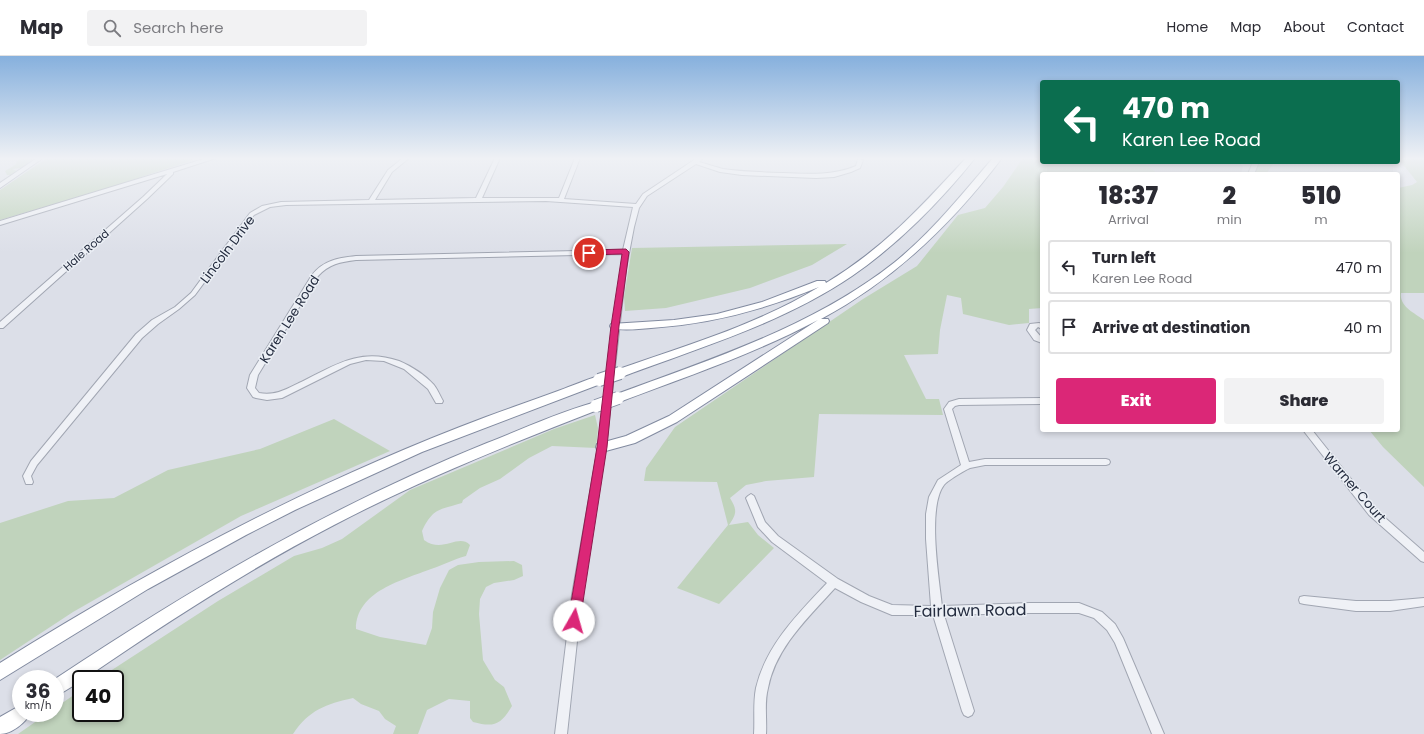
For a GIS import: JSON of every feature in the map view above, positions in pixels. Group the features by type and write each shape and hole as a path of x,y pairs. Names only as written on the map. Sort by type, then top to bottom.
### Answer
{"highway":[{"path":"0,672 177,564 281,510 420,447 719,336 779,311 824,288 859,267 894,239 941,190"},
{"path":"602,447 630,440 673,419 825,320 858,293 891,270 919,246 970,190"},
{"path":"615,326 693,321 736,313 804,290 850,269 859,267"},
{"path":"64,683 176,610 245,568 318,527 383,494 444,466 783,333 827,311 858,293"},
{"path":"0,728 12,719"}],"street":[{"path":"0,223 114,190"},
{"name":"Hale Road","path":"0,326 153,190"},
{"path":"371,201 378,190"},
{"path":"478,201 483,190"},
{"path":"561,200 565,190"},
{"path":"561,734 577,595 602,447 615,326 626,252 637,206 652,190"},
{"name":"Lincoln Drive","path":"29,482 27,476 34,463 119,358 139,336 155,322 177,308 193,294 252,214 260,208 286,203 371,201 561,200 637,206"},
{"name":"Karen Lee Road","path":"439,401 431,388 406,367 385,359 366,358 348,362 282,394 267,397 256,395 251,388 254,375 315,275 322,267 331,262 356,258 626,252"},
{"path":"1040,326 1033,326 1031,330 1040,340"},
{"path":"966,466 948,409 952,404 959,402 1040,401"},
{"name":"Warner Court","path":"1309,432 1372,512 1424,558"},
{"path":"968,711 937,611 931,539 931,514 934,497 941,482 966,466 985,462 1106,462"},
{"name":"Fairlawn Road","path":"751,498 761,524 775,539 834,582 866,599 892,610 937,611 1079,608 1098,615 1111,627 1119,641 1158,734"},
{"path":"760,734 762,688 769,667 785,638 834,582"},
{"path":"1304,600 1363,606 1390,606 1424,602"}],"green space":[{"path":"1,190 103,190 0,220"},
{"path":"1001,190 1040,190 1040,308 1029,309 1029,323 1009,325 963,314 961,298 947,295 940,330 938,354 904,355 926,399 939,399 943,415 819,414 814,477 766,481 746,485 730,498 735,512 729,525 748,522 758,535 774,548 719,604 677,588 728,525 717,482 644,481 646,468 675,427 863,299 917,266 958,215 985,208"},
{"path":"1400,190 1424,190 1424,293 1401,293 1401,298 1402,302 1412,312 1424,320 1424,487 1383,447 1371,432 1400,432"},
{"path":"847,244 812,265 750,288 666,308 625,311 624,297 632,248"},
{"path":"595,415 598,428 596,448 552,446 529,458 500,479 480,488 463,500 462,503 442,509 433,514 422,531 424,540 431,544 438,545 460,541 465,542 470,545 466,556 407,578 383,589 372,596 364,605 358,616 356,629 380,637 426,645 432,628 433,612 440,588 449,570 458,565 479,562 514,561 522,565 523,576 514,580 494,583 486,587 480,599 479,614 483,660 495,680 504,687 512,706 501,721 487,725 473,722 470,718 470,701 449,699 427,710 418,734 393,734 396,726 385,719 379,711 361,704 353,698 319,709 305,719 293,734 18,734 35,722 64,722 64,702 72,696 72,722 124,722 124,670 112,670 218,601 294,556 322,548 342,539 410,490 554,429"},
{"path":"334,419 390,451 241,516 73,612 0,660 0,523 68,501 114,498 168,470 260,449"}],"route":[{"path":"574,621 602,447 622,269 626,252 589,253"}]}
